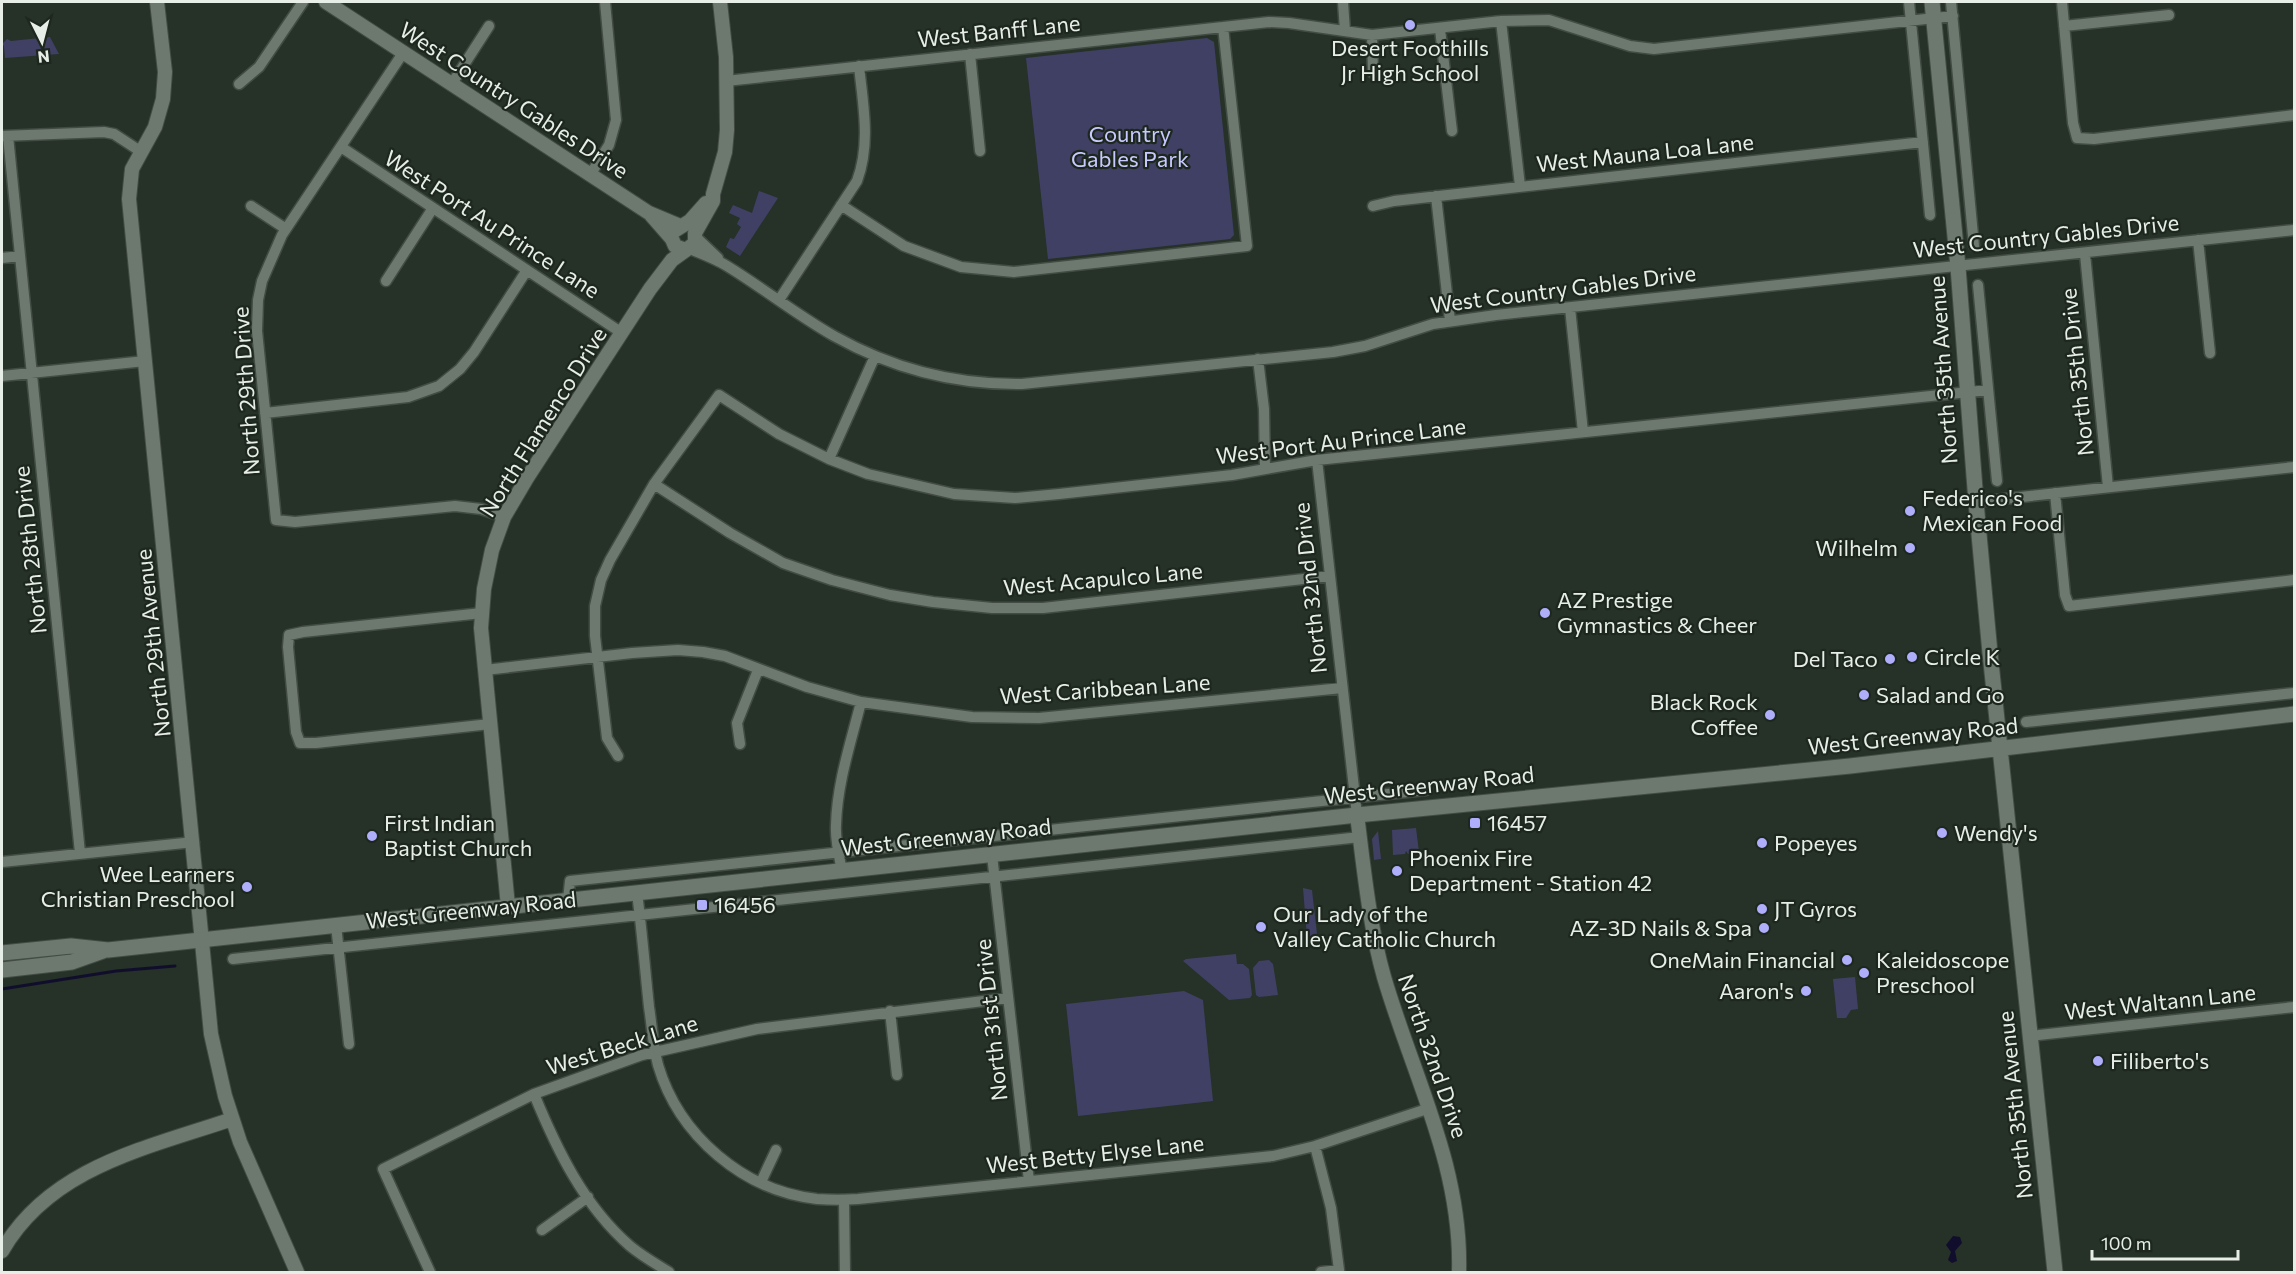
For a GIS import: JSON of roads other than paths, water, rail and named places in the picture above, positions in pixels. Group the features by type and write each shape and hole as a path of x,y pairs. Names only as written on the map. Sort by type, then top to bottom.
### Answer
{"main road":[{"name":"North 35th Avenue","path":"1932,2 1958,267 1976,502 1999,749 2055,1272"},
{"name":"West Greenway Road","path":"2,953 70,946 108,950 1357,814 1748,777 2295,714"},
{"name":"West Greenway Road","path":"2,970 72,962 108,950"}],"street":[{"name":"North 29th Avenue","path":"157,2 165,86 155,127 132,169 129,199 194,842 211,1034 232,1119 264,1200 297,1272"},
{"path":"239,84 259,67 303,2"},
{"path":"590,175 612,138 616,120 605,2"},
{"name":"North Flamenco Drive","path":"508,906 485,670 482,613 492,550 504,518 527,478 650,290 708,213 713,201 728,130 726,46 720,2"},
{"path":"1343,2 1345,32"},
{"path":"1908,2 1930,215"},
{"path":"1951,2 1974,246"},
{"path":"2062,2 2073,123 2077,138 2094,139 2295,115"},
{"name":"West Country Gables Drive","path":"330,3 451,85 689,237 725,264 832,335 911,370 946,379 990,385 1022,384 1344,350 1365,346 1419,327 1450,321 2295,230"},
{"path":"2064,26 2169,15"},
{"name":"West Banff Lane","path":"726,81 1269,22 1372,35 1501,21 1549,20 1630,46 1654,49 1953,16"},
{"path":"1501,21 1520,186"},
{"path":"451,85 489,26"},
{"path":"841,206 904,246 961,267 1014,272 1247,246 1223,27"},
{"path":"1440,29 1452,131"},
{"path":"1372,35 1373,73"},
{"name":"North 29th Drive","path":"403,52 286,229 267,266 258,300 257,331 276,520 295,522 455,506 481,509 504,518"},
{"path":"970,54 980,151"},
{"path":"779,300 857,181 862,167 866,141 859,66"},
{"path":"5,136 104,132 114,134 140,151"},
{"name":"North 28th Drive","path":"5,136 20,256 80,853"},
{"name":"West Mauna Loa Lane","path":"1373,206 1394,201 1520,186 1923,142"},
{"name":"West Port Au Prince Lane","path":"341,147 622,333"},
{"path":"1436,196 1450,321"},
{"path":"251,206 286,229"},
{"path":"386,281 433,208"},
{"name":"West Country Gables Drive","path":"649,213 672,241"},
{"name":"North Flamenco Drive","path":"650,290 672,241 674,231 689,237"},
{"path":"2198,240 2210,353"},
{"name":"North 35th Drive","path":"2085,254 2108,487"},
{"path":"2,258 20,256"},
{"path":"265,413 408,398 439,386 452,376 474,352 527,270"},
{"name":"North 35th Avenue","path":"1978,285 1997,481"},
{"path":"1570,308 1583,432"},
{"path":"830,459 875,356"},
{"path":"1258,359 1264,409 1265,468"},
{"path":"2,376 145,361"},
{"name":"West Port Au Prince Lane","path":"654,484 719,395 780,434 830,459 868,474 954,494 1015,498 1232,475 1317,460 1988,390"},
{"name":"North 32nd Drive","path":"1317,460 1368,903 1384,978 1448,1166 1456,1207 1459,1272"},
{"path":"1976,502 2295,467"},
{"path":"618,756 607,738 597,657 595,606 601,580 610,560 654,484"},
{"name":"West Acapulco Lane","path":"654,484 730,533 783,563 832,580 890,595 933,602 992,608 1043,608 1330,576"},
{"path":"2055,494 2065,595 2069,606 2295,580"},
{"path":"482,613 303,632 289,636 288,647 296,732 300,742 327,742 490,724"},
{"name":"West Caribbean Lane","path":"485,670 678,650 725,656 758,670 861,702 972,717 1039,718 1342,688"},
{"path":"740,744 737,723 758,670"},
{"name":"West Greenway Road","path":"2026,722 2295,693"},
{"path":"842,871 836,826 837,809 861,702"},
{"name":"West Greenway Road","path":"568,900 570,881 1425,790"},
{"name":"West Greenway Road","path":"232,959 1359,837"},
{"path":"2,862 194,842"},
{"name":"North 31st Drive","path":"992,855 1029,1181"},
{"name":"West Betty Elyse Lane","path":"637,893 656,1052 659,1066 675,1106 697,1135 734,1168 792,1194 815,1199 844,1200 1273,1156 1315,1146 1430,1108"},
{"path":"336,925 349,1044"},
{"name":"West Beck Lane","path":"430,1272 382,1169 534,1094 656,1052 757,1029 1008,998"},
{"name":"West Waltann Lane","path":"2030,1036 2295,1007"},
{"path":"890,1011 897,1075"},
{"path":"534,1094 562,1159 588,1197 631,1246 669,1272"},
{"path":"2,1251 23,1221 44,1201 76,1177 117,1158 232,1119"},
{"path":"1315,1146 1331,1208 1339,1270 1321,1272"},
{"path":"761,1182 776,1150"},
{"path":"542,1230 588,1197"},
{"path":"844,1200 844,1272"}],"waterway":[{"path":"2,989 116,971 175,966"}],"place":[{"name":"Desert Foothills Jr High School","path":"1410,25"},
{"name":"Federico's Mexican Food","path":"1910,511"},
{"name":"Wilhelm","path":"1910,548"},
{"name":"AZ Prestige Gymnastics & Cheer","path":"1545,613"},
{"name":"Circle K","path":"1912,657"},
{"name":"Del Taco","path":"1890,659"},
{"name":"Salad and Go","path":"1864,695"},
{"name":"Black Rock Coffee","path":"1770,715"},
{"name":"16457","path":"1475,823"},
{"name":"Wendy's","path":"1942,833"},
{"name":"First Indian Baptist Church","path":"372,836"},
{"name":"Popeyes","path":"1762,843"},
{"name":"Phoenix Fire Department - Station 42","path":"1397,871"},
{"name":"Wee Learners Christian Preschool","path":"247,887"},
{"name":"16456","path":"702,905"},
{"name":"JT Gyros","path":"1762,909"},
{"name":"Our Lady of the Valley Catholic Church","path":"1261,927"},
{"name":"AZ-3D Nails & Spa","path":"1764,928"},
{"name":"OneMain Financial","path":"1847,960"},
{"name":"Kaleidoscope Preschool","path":"1864,973"},
{"name":"Aaron's","path":"1806,991"},
{"name":"Filiberto's","path":"2098,1061"}],"park label":[{"name":"Country Gables Park","path":"1130,146"}]}
